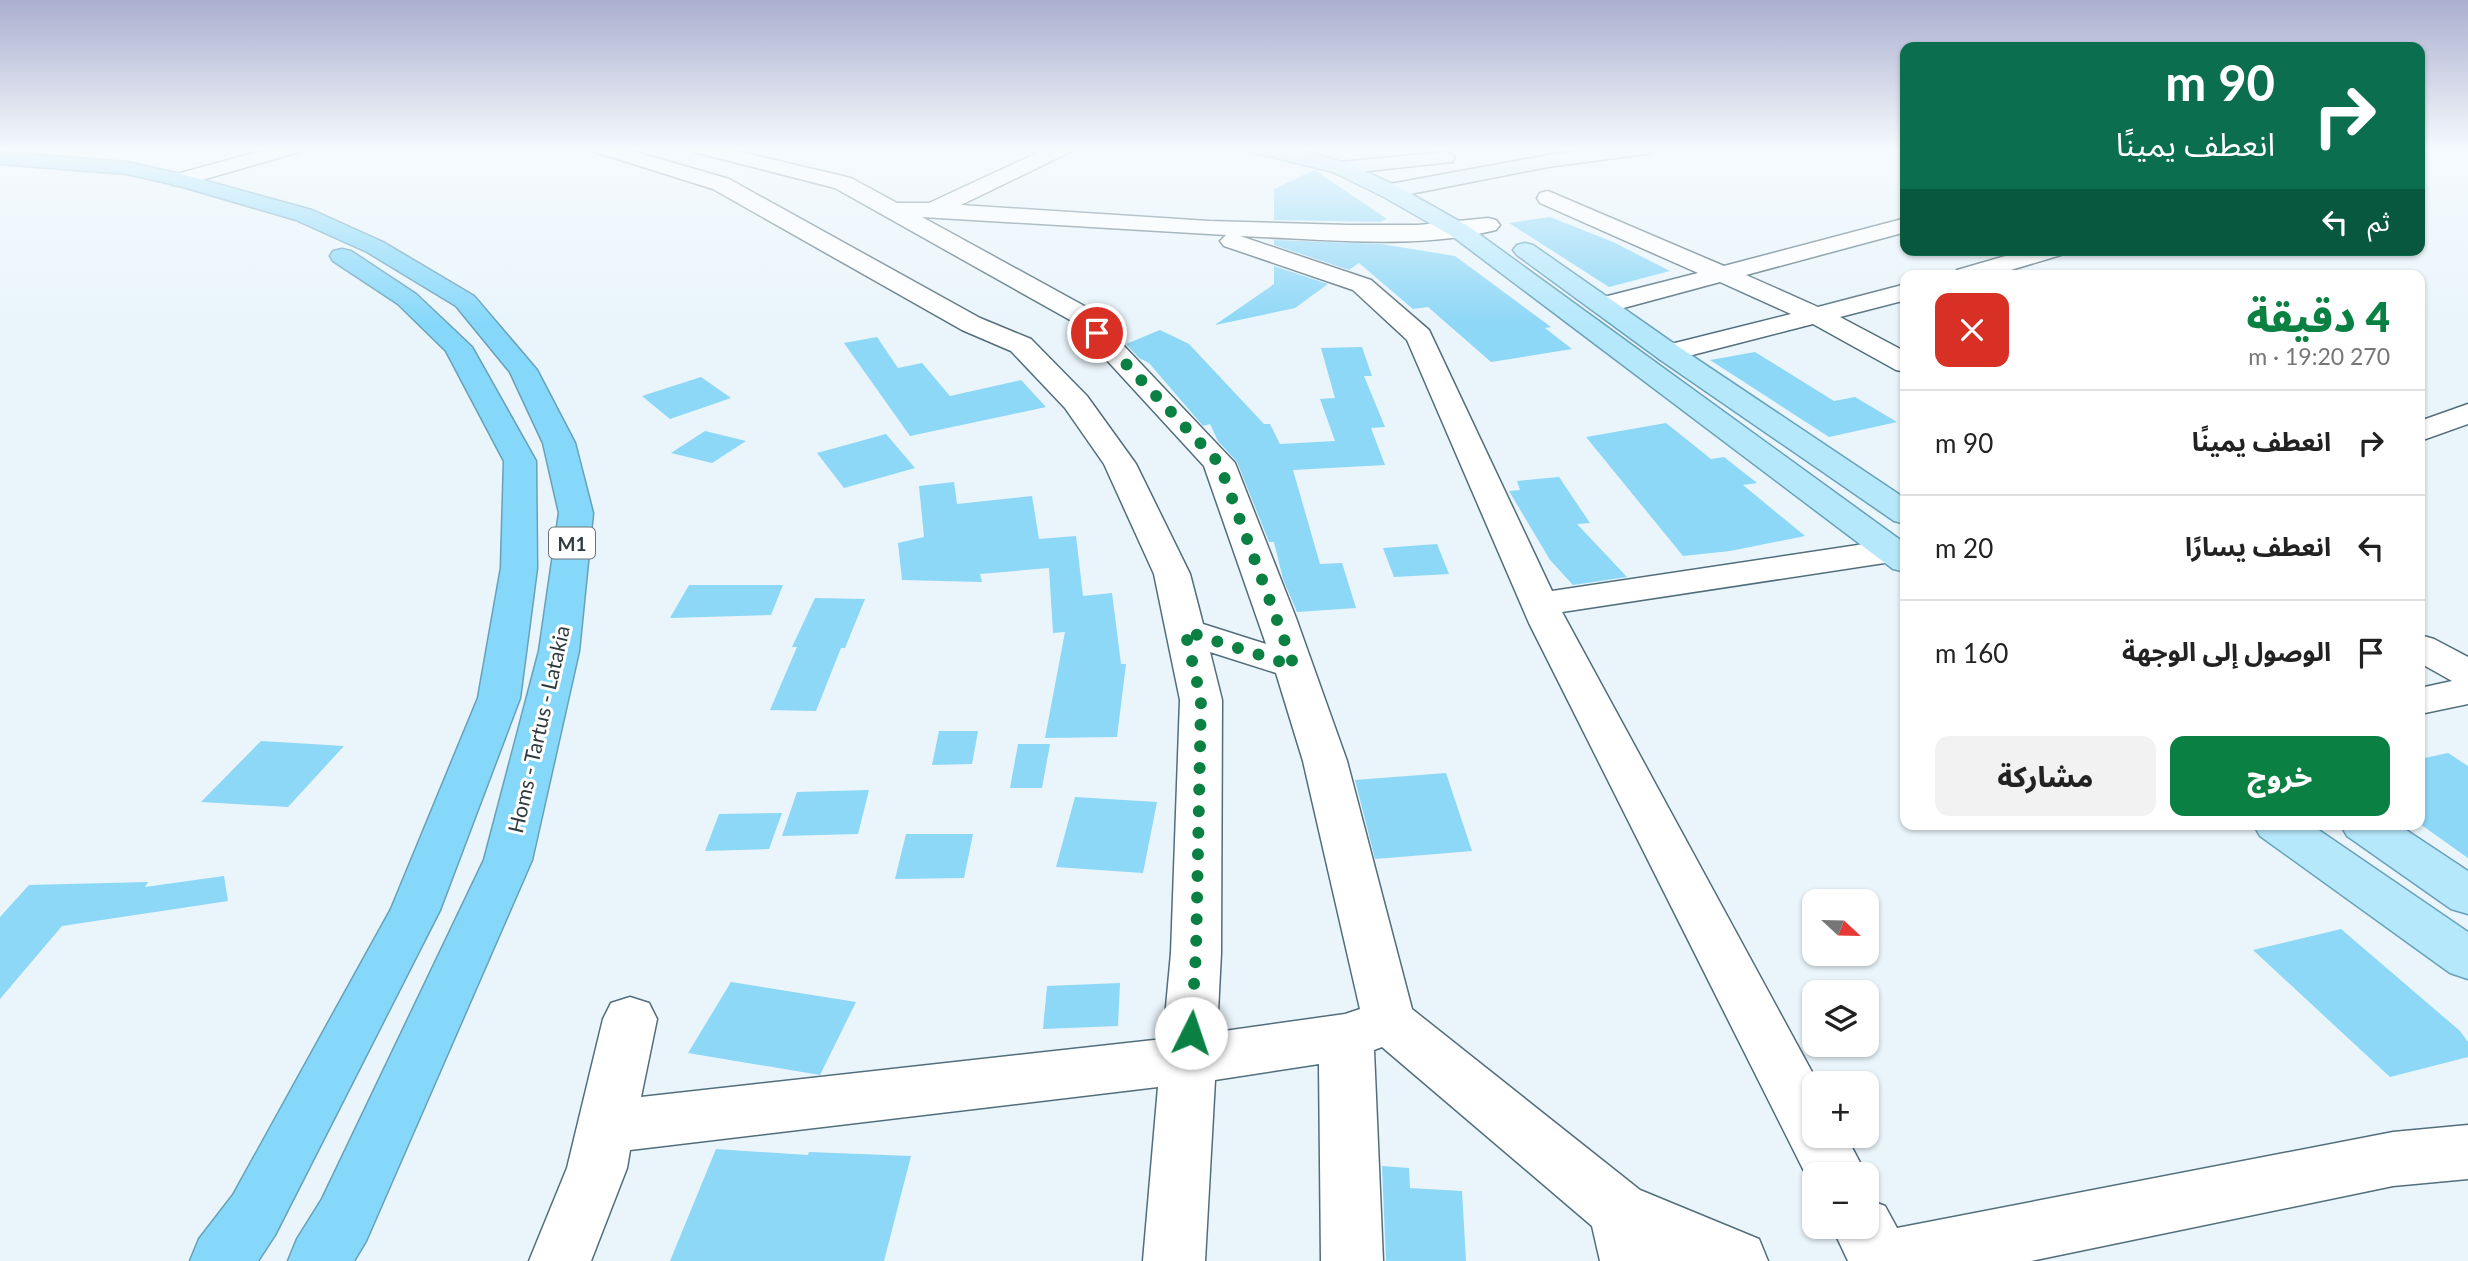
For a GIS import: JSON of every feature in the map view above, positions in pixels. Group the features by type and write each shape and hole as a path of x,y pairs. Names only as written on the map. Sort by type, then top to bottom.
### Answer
{"highway":[{"name":"M1","path":"216,207 336,252 407,299 458,347 520,461 519,568 499,698 415,910 254,1215 221,1261"},
{"name":"Homs - Tartus - Latakia","path":"275,207 304,215 375,247 465,301 523,370 559,443 576,513 559,651 508,860 344,1220 319,1261"}],"main road":[{"path":"1435,207 1605,305 1669,353 1900,510"},
{"path":"1474,228 1899,556"},
{"path":"2285,830 2468,959"},
{"path":"2371,830 2468,896"}],"street":[{"path":"762,207 971,324 1021,345 1076,402 1120,464 1172,574 1201,699 1196,953 1174,1261"},
{"path":"887,207 1079,314 1219,463 1294,666 1325,761 1367,1029 1352,1261"},
{"path":"933,210 940,207"},
{"path":"1568,207 1818,316 1900,361"},
{"path":"893,210 933,210 1193,228 1356,232 1474,228"},
{"path":"1605,305 1900,227"},
{"path":"1193,228 1362,285 1419,336 1540,604 1802,1110"},
{"path":"1982,270 2026,256"},
{"path":"1669,353 1900,294"},
{"path":"2425,430 2468,413"},
{"path":"1540,604 1899,556"},
{"path":"1185,631 1294,666"},
{"path":"2425,650 2468,673"},
{"path":"2425,700 2468,691"},
{"path":"560,1261 597,1168 630,1018"},
{"path":"606,1127 1189,1060 1367,1029 1625,1235 1737,1261"},
{"path":"1870,1239 1882,1261 2393,1159 2468,1152"}],"building":[{"path":"1274,207 1369,207 1387,219 1380,222 1274,220"},
{"path":"1550,217 1613,242 1670,271 1609,287 1509,223"},
{"path":"1274,240 1381,244 1455,256 1551,327 1545,328 1572,349 1491,362 1428,307 1413,309 1359,263 1349,270 1274,245"},
{"path":"1274,266 1328,284 1295,308 1215,325 1274,284"},
{"path":"1160,330 1189,344 1264,424 1270,424 1280,444 1335,441 1320,399 1335,398 1321,348 1362,347 1372,376 1364,376 1385,427 1371,428 1385,465 1293,470 1320,564 1342,563 1356,608 1297,612 1283,579 1274,542 1269,542 1237,462 1218,441 1210,424 1203,426 1149,363 1139,358 1126,344"},
{"path":"877,337 898,368 922,363 950,396 1021,380 1046,407 910,436 844,343"},
{"path":"1755,352 1834,401 1855,397 1897,422 1829,437 1710,360"},
{"path":"701,377 731,398 670,419 642,396"},
{"path":"1666,423 1711,459 1724,457 1757,483 1743,485 1805,536 1730,551 1683,556 1586,437"},
{"path":"705,431 746,441 712,463 671,453"},
{"path":"886,434 915,468 844,488 817,453"},
{"path":"1559,477 1590,523 1577,524 1627,577 1573,585 1550,560 1509,491 1520,490 1517,481"},
{"path":"954,482 957,504 1032,496 1039,539 1076,536 1083,596 1112,593 1121,664 1126,664 1117,737 1045,738 1065,632 1053,633 1049,568 980,574 982,582 902,580 898,543 924,537 919,486"},
{"path":"1437,544 1449,574 1394,577 1383,548"},
{"path":"689,585 783,585 771,615 670,618"},
{"path":"815,598 865,599 845,648 841,648 816,711 770,710 797,647 792,647"},
{"path":"939,731 978,731 972,764 932,765"},
{"path":"261,741 344,746 288,807 201,802"},
{"path":"1018,744 1050,744 1042,788 1010,788"},
{"path":"2448,753 2468,766 2468,858 2425,828 2425,758"},
{"path":"1446,773 1472,851 1375,859 1355,780"},
{"path":"869,790 858,834 782,836 797,792"},
{"path":"1075,797 1157,802 1143,873 1056,867"},
{"path":"782,813 769,849 705,851 719,814"},
{"path":"906,834 973,834 964,878 895,879"},
{"path":"224,876 228,901 62,926 0,999 0,917 29,885 148,882 145,887"},
{"path":"2341,929 2460,1031 2468,1042 2468,1057 2390,1077 2253,950"},
{"path":"731,982 856,1002 820,1075 688,1053"},
{"path":"1120,983 1118,1026 1043,1029 1047,986"},
{"path":"716,1149 808,1155 809,1152 911,1156 884,1261 670,1261"},
{"path":"1382,1166 1409,1168 1410,1188 1462,1191 1466,1261 1386,1261"}],"route":[{"path":"1097,333 1219,463 1294,666 1185,631 1201,699 1196,953 1191,1033"}]}
